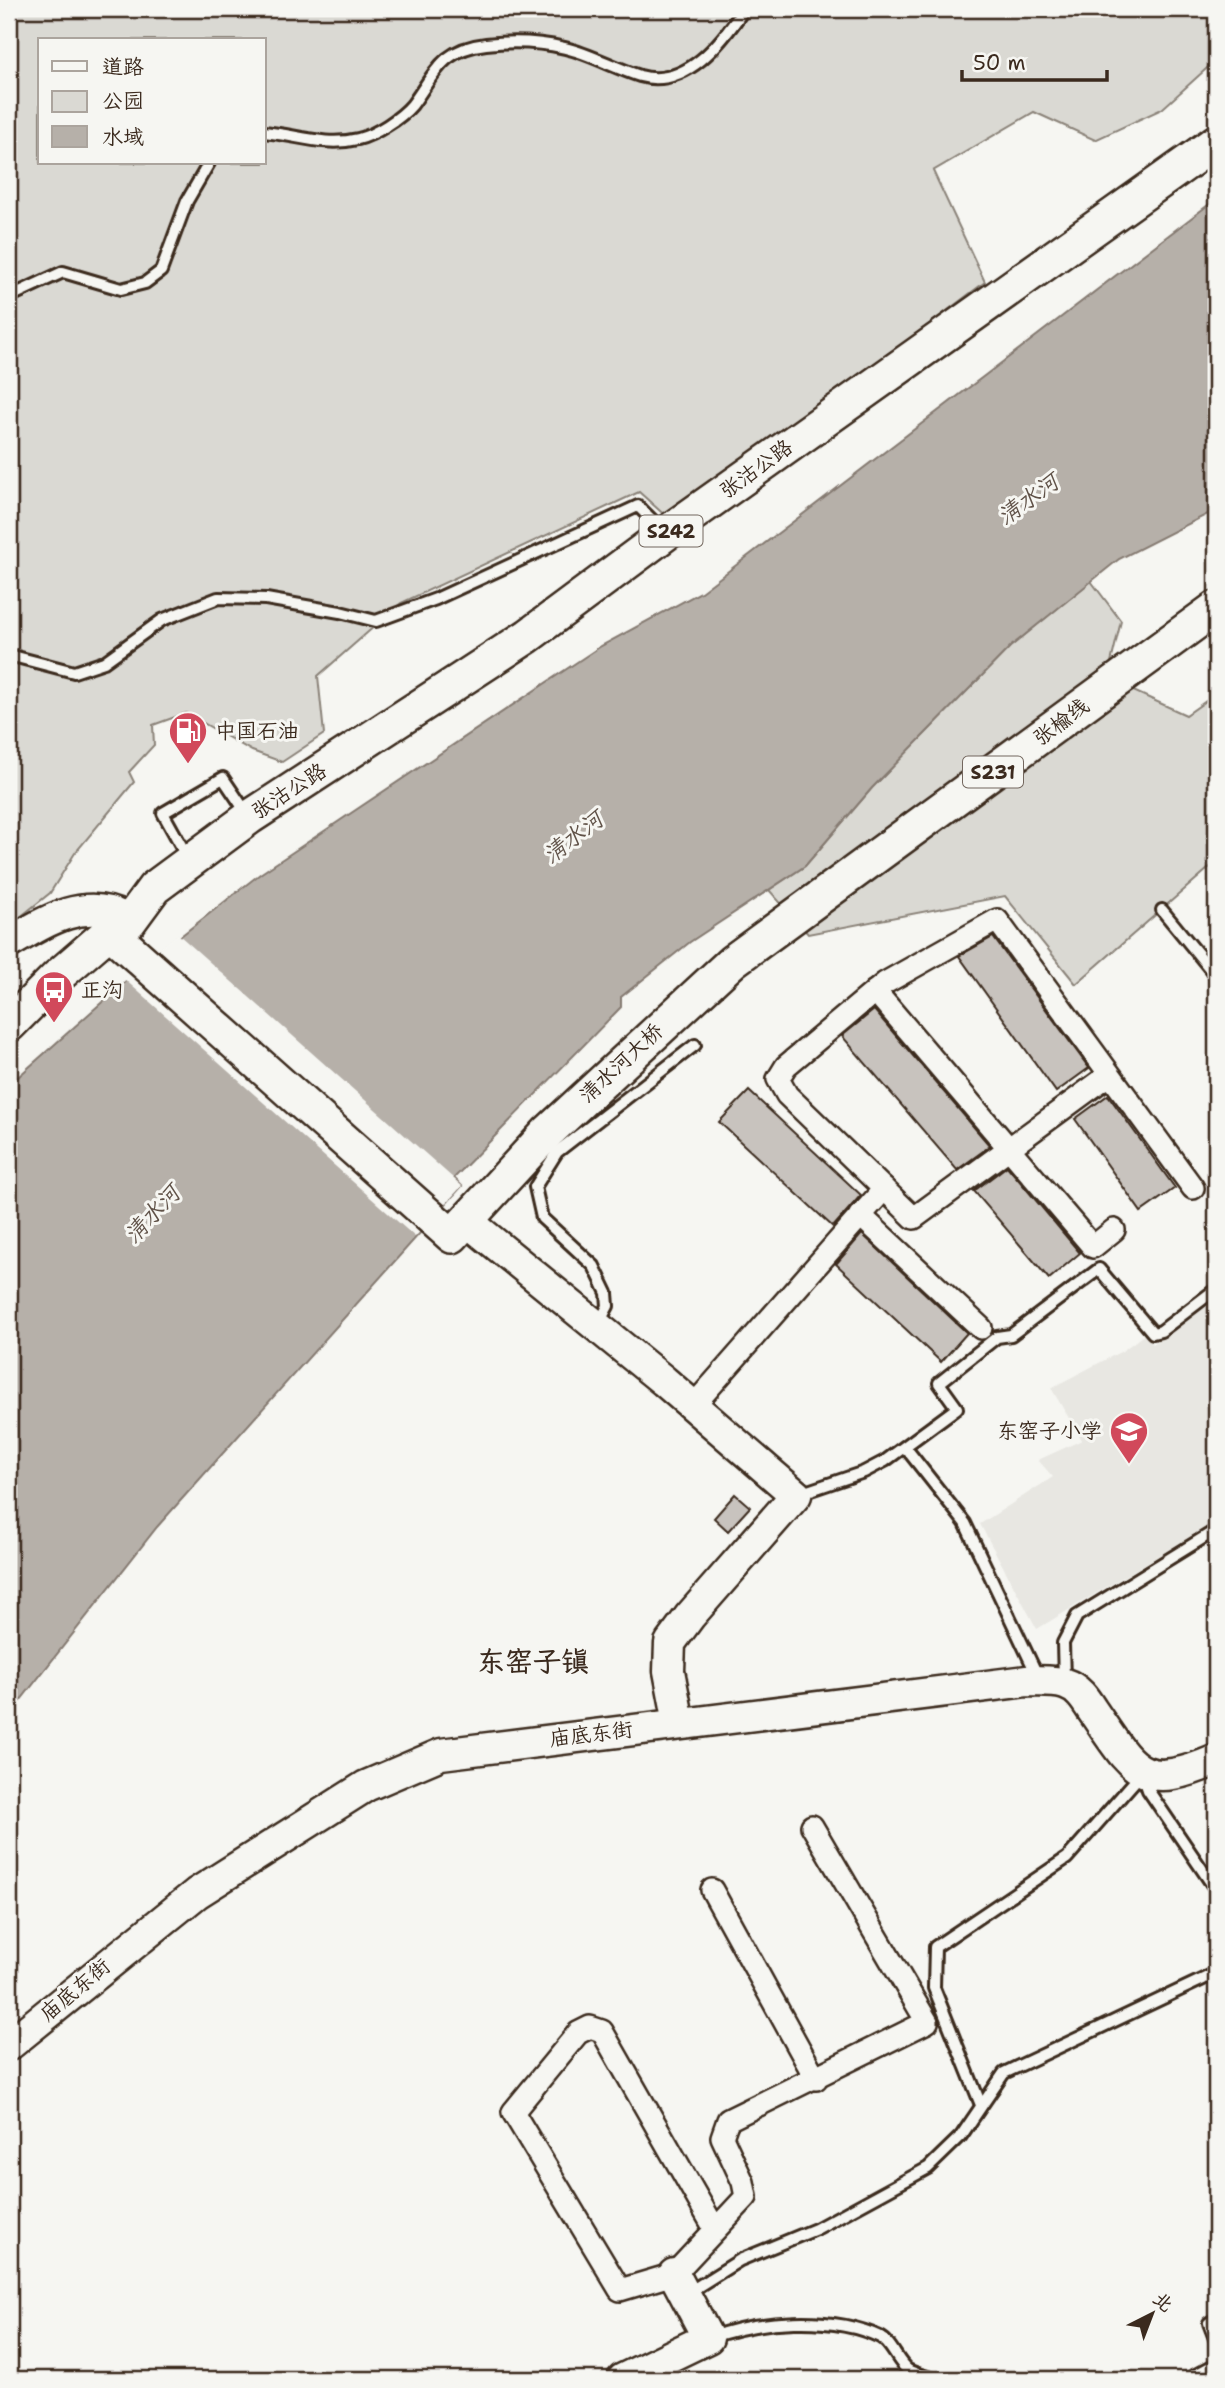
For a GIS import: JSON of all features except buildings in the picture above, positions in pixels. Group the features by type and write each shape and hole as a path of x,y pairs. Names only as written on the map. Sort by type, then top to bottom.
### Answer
{"main road":[{"name":"张沽公路","path":"132,936 154,888 250,817 528,636 666,534 1216,142"},
{"name":"张榆线","path":"768,935 1216,608"},
{"name":"清水河大桥","path":"455,1215 548,1132 644,1040 733,961 768,935"},
{"path":"9,1025 58,976 132,936"},
{"path":"9,1046 29,1024 132,936"},
{"path":"132,936 455,1215"}],"street":[{"path":"9,943 36,927 75,911 110,910 132,936"},
{"path":"1109,1075 914,1218 787,1096 778,1079 786,1066 875,991 997,919 1193,1188"},
{"path":"9,957 41,939 90,926 132,936"},
{"path":"875,991 1093,1247 1114,1230"},
{"path":"693,1406 884,1189"},
{"path":"455,1215 461,1244 502,1252 693,1406 796,1495 690,1616 670,1643 669,1671 679,1723"},
{"path":"860,1215 981,1328"},
{"path":"1052,1683 1081,1693 1121,1755 1142,1773 1161,1776 1194,1770 1216,1760"},
{"name":"庙底东街","path":"9,2045 168,1913 366,1786 441,1754 679,1723 1052,1683"},
{"path":"680,2284 715,2229 746,2197 743,2182 722,2137 729,2120 749,2107 816,2079 927,2022 812,1826"},
{"path":"712,1890 816,2079"},
{"path":"680,2284 620,2290 513,2112 578,2033 590,2026 602,2031 715,2229"},
{"path":"623,2379 708,2338 680,2284"}],"lane":[{"path":"266,132 317,143 360,139 386,125 411,106 436,66 454,53 483,44 526,42 566,48 643,77 673,75 702,60 744,9"},
{"path":"9,297 63,272 121,289 145,283 161,271 187,201 208,164"},
{"path":"9,655 74,672 104,662 162,620 218,598 266,599 340,611 376,621 436,599 638,506 666,534"},
{"path":"190,862 163,813 223,778 250,817"},
{"path":"1163,911 1216,976"},
{"path":"597,1328 608,1306 607,1293 593,1266 542,1218 535,1187 558,1152 695,1045"},
{"path":"796,1495 864,1472 905,1447 957,1409 939,1382 997,1337 1011,1335 1099,1269 1153,1333 1161,1331 1216,1289"},
{"path":"905,1447 965,1523 1037,1669 1052,1683 1063,1643 1077,1616 1216,1530"},
{"path":"981,2105 934,1987 936,1947 1067,1858 1142,1773 1148,1790 1216,1890"},
{"path":"680,2284 816,2229 928,2168 961,2136 1004,2073 1216,1973"},
{"path":"1216,2319 1209,2323 1216,2341"},
{"path":"708,2338 728,2330 777,2324 827,2323 882,2338 908,2370 934,2379"},
{"path":"1188,2379 1216,2364"}],"shaded area":[{"name":"东窑子小学","path":"1216,1297 1216,1470 1206,1477 1216,1497 1216,1521 1037,1629 980,1524 1053,1477 1038,1460 1082,1440 1051,1388 1122,1351 1145,1334 1153,1344"}],"green space":[{"path":"9,9 1216,9 1216,60 1162,109 1095,140 1034,112 933,171 985,282 670,520 639,492 401,603 318,676 324,734 282,762 252,751 186,713 153,725 154,745 129,772 134,782 75,853 50,893 9,926"},
{"path":"1091,581 1121,621 1107,679 1186,715 1216,694 1216,862 1076,984 1005,896 808,934 769,890 805,866 872,788 1010,647"}],"water":[{"name":"清水河","path":"1216,199 1216,510 1119,559 1010,647 872,788 805,866 690,942 621,997 621,1007 454,1178 462,1186 157,1527 9,1715 9,1089 18,1077 145,964 260,874 601,646 701,592"}],"pier":[{"path":"178,934 462,1186 415,1237 123,978"}],"place":[{"name":"中国石油","path":"188,765"},
{"name":"正沟","path":"54,1024"},
{"name":"东窑子小学","path":"1129,1465"}],"district":[{"name":"东窑子镇","path":"533,1661"}]}
